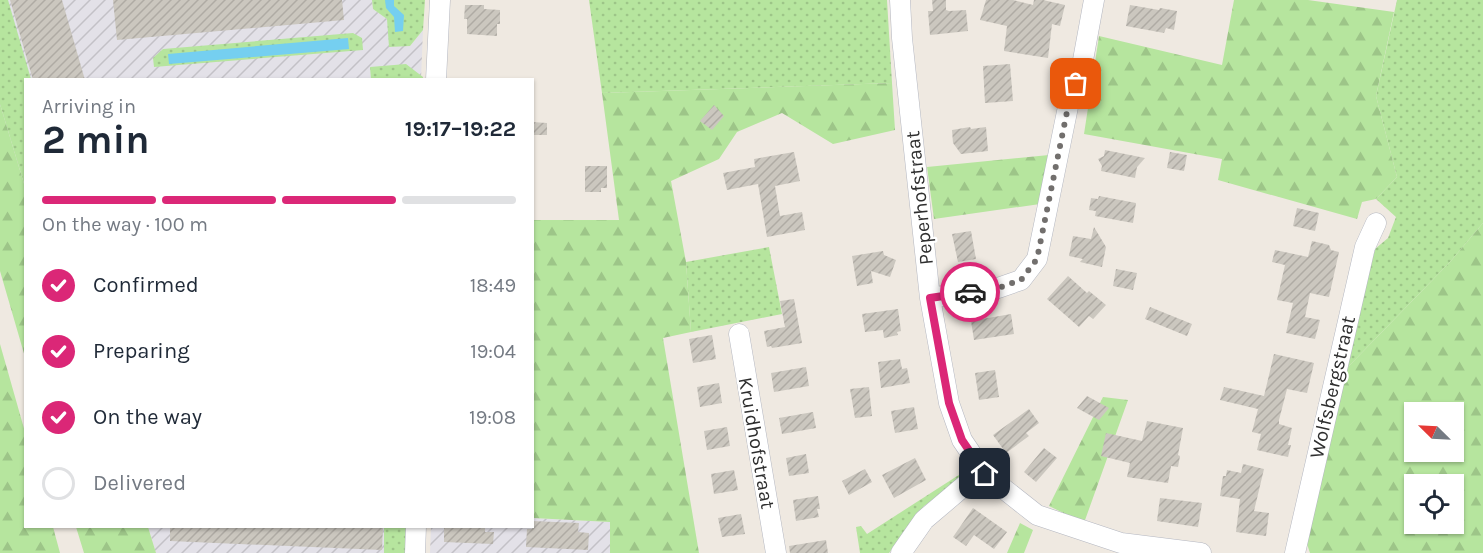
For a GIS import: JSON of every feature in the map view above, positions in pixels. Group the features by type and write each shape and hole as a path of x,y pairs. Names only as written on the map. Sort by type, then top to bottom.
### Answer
{"street":[{"path":"436,78 440,0"},
{"name":"Peperhofstraat","path":"900,0 902,38 930,298 949,403 962,440 985,474 1037,515 1121,543 1201,553"},
{"path":"930,298 998,288 1021,280 1037,259 1070,97 1081,71 1094,0"},
{"name":"Wolfsbergstraat","path":"1295,553 1365,247 1376,224"},
{"name":"Kruidhofstraat","path":"739,334 776,553"},
{"path":"901,553 924,520 964,486 985,474"},
{"path":"415,553 416,528"}],"shaded area":[{"path":"0,0 372,0 373,9 387,19 410,46 423,30 421,78 24,78 24,184 0,104"},
{"path":"534,518 610,522 610,553 430,553 431,528 534,528"},
{"path":"148,528 400,528 399,553 156,553"}],"green space":[{"path":"0,0 8,0 31,78 24,78 24,184 0,104"},
{"path":"372,0 425,0 423,30 410,46 389,47 387,19 373,9"},
{"path":"589,0 887,0 892,83 602,93"},
{"path":"1234,0 1308,0 1394,12 1376,96 1397,177 1376,199 1362,202 1357,219 1218,180 1222,159 1084,134 1099,36 1222,65"},
{"path":"1397,0 1483,0 1483,223 1450,262 1345,370 1375,249 1388,238 1396,217 1376,199 1397,177 1376,96"},
{"path":"353,33 362,38 363,50 154,67 153,58 163,49"},
{"path":"406,64 423,78 371,78 370,67"},
{"path":"892,83 895,130 833,144 782,113 737,132 719,159 671,181 686,262 691,332 663,338 699,553 610,553 610,522 534,518 534,220 619,220 602,93"},
{"path":"0,104 24,184 24,354 0,271"},
{"path":"1049,155 1040,204 934,219 927,167"},
{"path":"1483,223 1483,553 1310,553 1306,541 1345,370 1450,262"},
{"path":"769,247 782,314 691,332 686,262"},
{"path":"0,344 24,428 24,528 53,528 60,553 0,553"},
{"path":"1103,397 1128,400 1084,523 1049,506"},
{"path":"965,471 964,477 924,506 889,553 860,553 856,527 861,526 867,534"},
{"path":"1020,523 1033,530 1024,553 1007,553"},
{"path":"76,528 148,528 156,553 84,553"},
{"path":"384,528 408,528 407,553 384,553"}],"water":[{"path":"385,0 394,0 394,6 404,15 403,31 395,32 394,17 386,8"},
{"path":"348,38 349,49 169,64 168,54"}],"building":[{"path":"10,0 62,0 84,78 32,78"},
{"path":"113,0 342,0 344,20 117,40"},
{"path":"932,0 946,0 946,10 949,11 966,10 968,31 930,35 928,11 933,11"},
{"path":"986,0 1013,0 1033,5 1034,0 1043,0 1065,5 1060,26 1052,24 1048,58 1004,51 1007,26 980,20"},
{"path":"465,5 484,5 484,9 500,10 497,36 467,34 467,19 464,19"},
{"path":"1130,5 1177,11 1174,30 1166,28 1164,33 1126,26"},
{"path":"1010,64 1013,101 985,103 983,66"},
{"path":"714,105 724,116 712,130 700,121"},
{"path":"534,122 547,123 547,135 534,135"},
{"path":"970,127 971,129 986,127 988,151 961,154 953,143 952,130"},
{"path":"1105,150 1145,158 1137,167 1135,178 1101,171 1102,166 1098,159 1104,156"},
{"path":"794,152 800,181 775,186 780,216 802,212 805,230 767,237 758,184 727,190 723,173 755,167 754,159"},
{"path":"1170,152 1187,155 1184,171 1167,168"},
{"path":"585,166 607,166 607,188 601,188 601,192 585,192"},
{"path":"1099,196 1136,203 1133,223 1095,216 1096,211 1089,210 1091,198 1098,199"},
{"path":"1297,208 1319,213 1315,231 1293,226"},
{"path":"1094,227 1106,247 1102,267 1080,262 1083,259 1069,256 1073,236 1091,239"},
{"path":"971,231 976,259 958,262 952,234"},
{"path":"1312,241 1329,245 1331,250 1339,252 1329,297 1310,293 1305,317 1320,320 1315,339 1286,333 1293,303 1277,300 1285,265 1272,262 1275,250 1308,257"},
{"path":"883,251 884,255 896,260 890,277 871,271 873,283 857,286 852,256"},
{"path":"1116,269 1137,273 1133,290 1113,286"},
{"path":"1068,276 1087,293 1089,291 1106,305 1093,319 1089,316 1079,327 1047,299"},
{"path":"794,299 802,343 767,347 764,331 785,327 780,301"},
{"path":"1150,307 1192,324 1187,336 1145,319"},
{"path":"898,309 901,331 897,332 898,335 884,338 883,330 865,332 862,314"},
{"path":"1011,314 1014,334 974,340 971,321"},
{"path":"712,335 716,359 693,363 689,339"},
{"path":"1274,354 1314,363 1307,393 1287,389 1279,424 1292,428 1288,457 1257,450 1261,434 1252,432 1258,409 1220,400 1224,387 1264,396"},
{"path":"900,359 902,369 907,368 910,383 881,388 878,362"},
{"path":"806,367 809,386 774,392 771,373"},
{"path":"995,370 999,397 979,400 975,373"},
{"path":"719,383 722,403 700,407 697,387"},
{"path":"869,387 872,416 855,418 850,389"},
{"path":"1087,396 1109,408 1099,420 1077,408"},
{"path":"914,407 918,429 895,433 891,411"},
{"path":"1029,409 1039,423 1026,433 1029,436 1006,453 993,435"},
{"path":"813,412 816,428 782,434 779,418"},
{"path":"1147,421 1183,428 1178,467 1171,466 1168,483 1127,477 1130,463 1101,456 1106,433 1142,441"},
{"path":"727,427 730,446 707,450 704,431"},
{"path":"1044,448 1057,458 1036,482 1024,472"},
{"path":"806,454 809,473 789,476 786,458"},
{"path":"915,458 926,480 894,498 882,475"},
{"path":"1243,464 1264,469 1254,511 1269,513 1266,536 1236,532 1240,499 1220,496 1223,476 1226,476 1227,470 1241,473"},
{"path":"865,469 872,482 849,495 842,481"},
{"path":"734,470 738,490 714,494 711,474"},
{"path":"818,496 819,517 796,521 793,500"},
{"path":"1160,498 1202,503 1198,527 1157,521"},
{"path":"973,508 1007,532 994,549 974,535 966,546 953,537"},
{"path":"741,514 745,534 722,537 718,518"},
{"path":"534,521 579,523 578,532 589,533 588,550 526,547 527,529 532,529"},
{"path":"170,528 383,528 382,550 170,541"},
{"path":"444,528 485,528 485,532 494,532 493,544 444,542"},
{"path":"826,540 828,553 790,553 789,546"}],"way so far":[{"path":"970,292 998,288 1021,280 1037,259 1070,97 1076,84"}],"route":[{"path":"970,292 930,298 949,403 962,440 985,474"}]}
